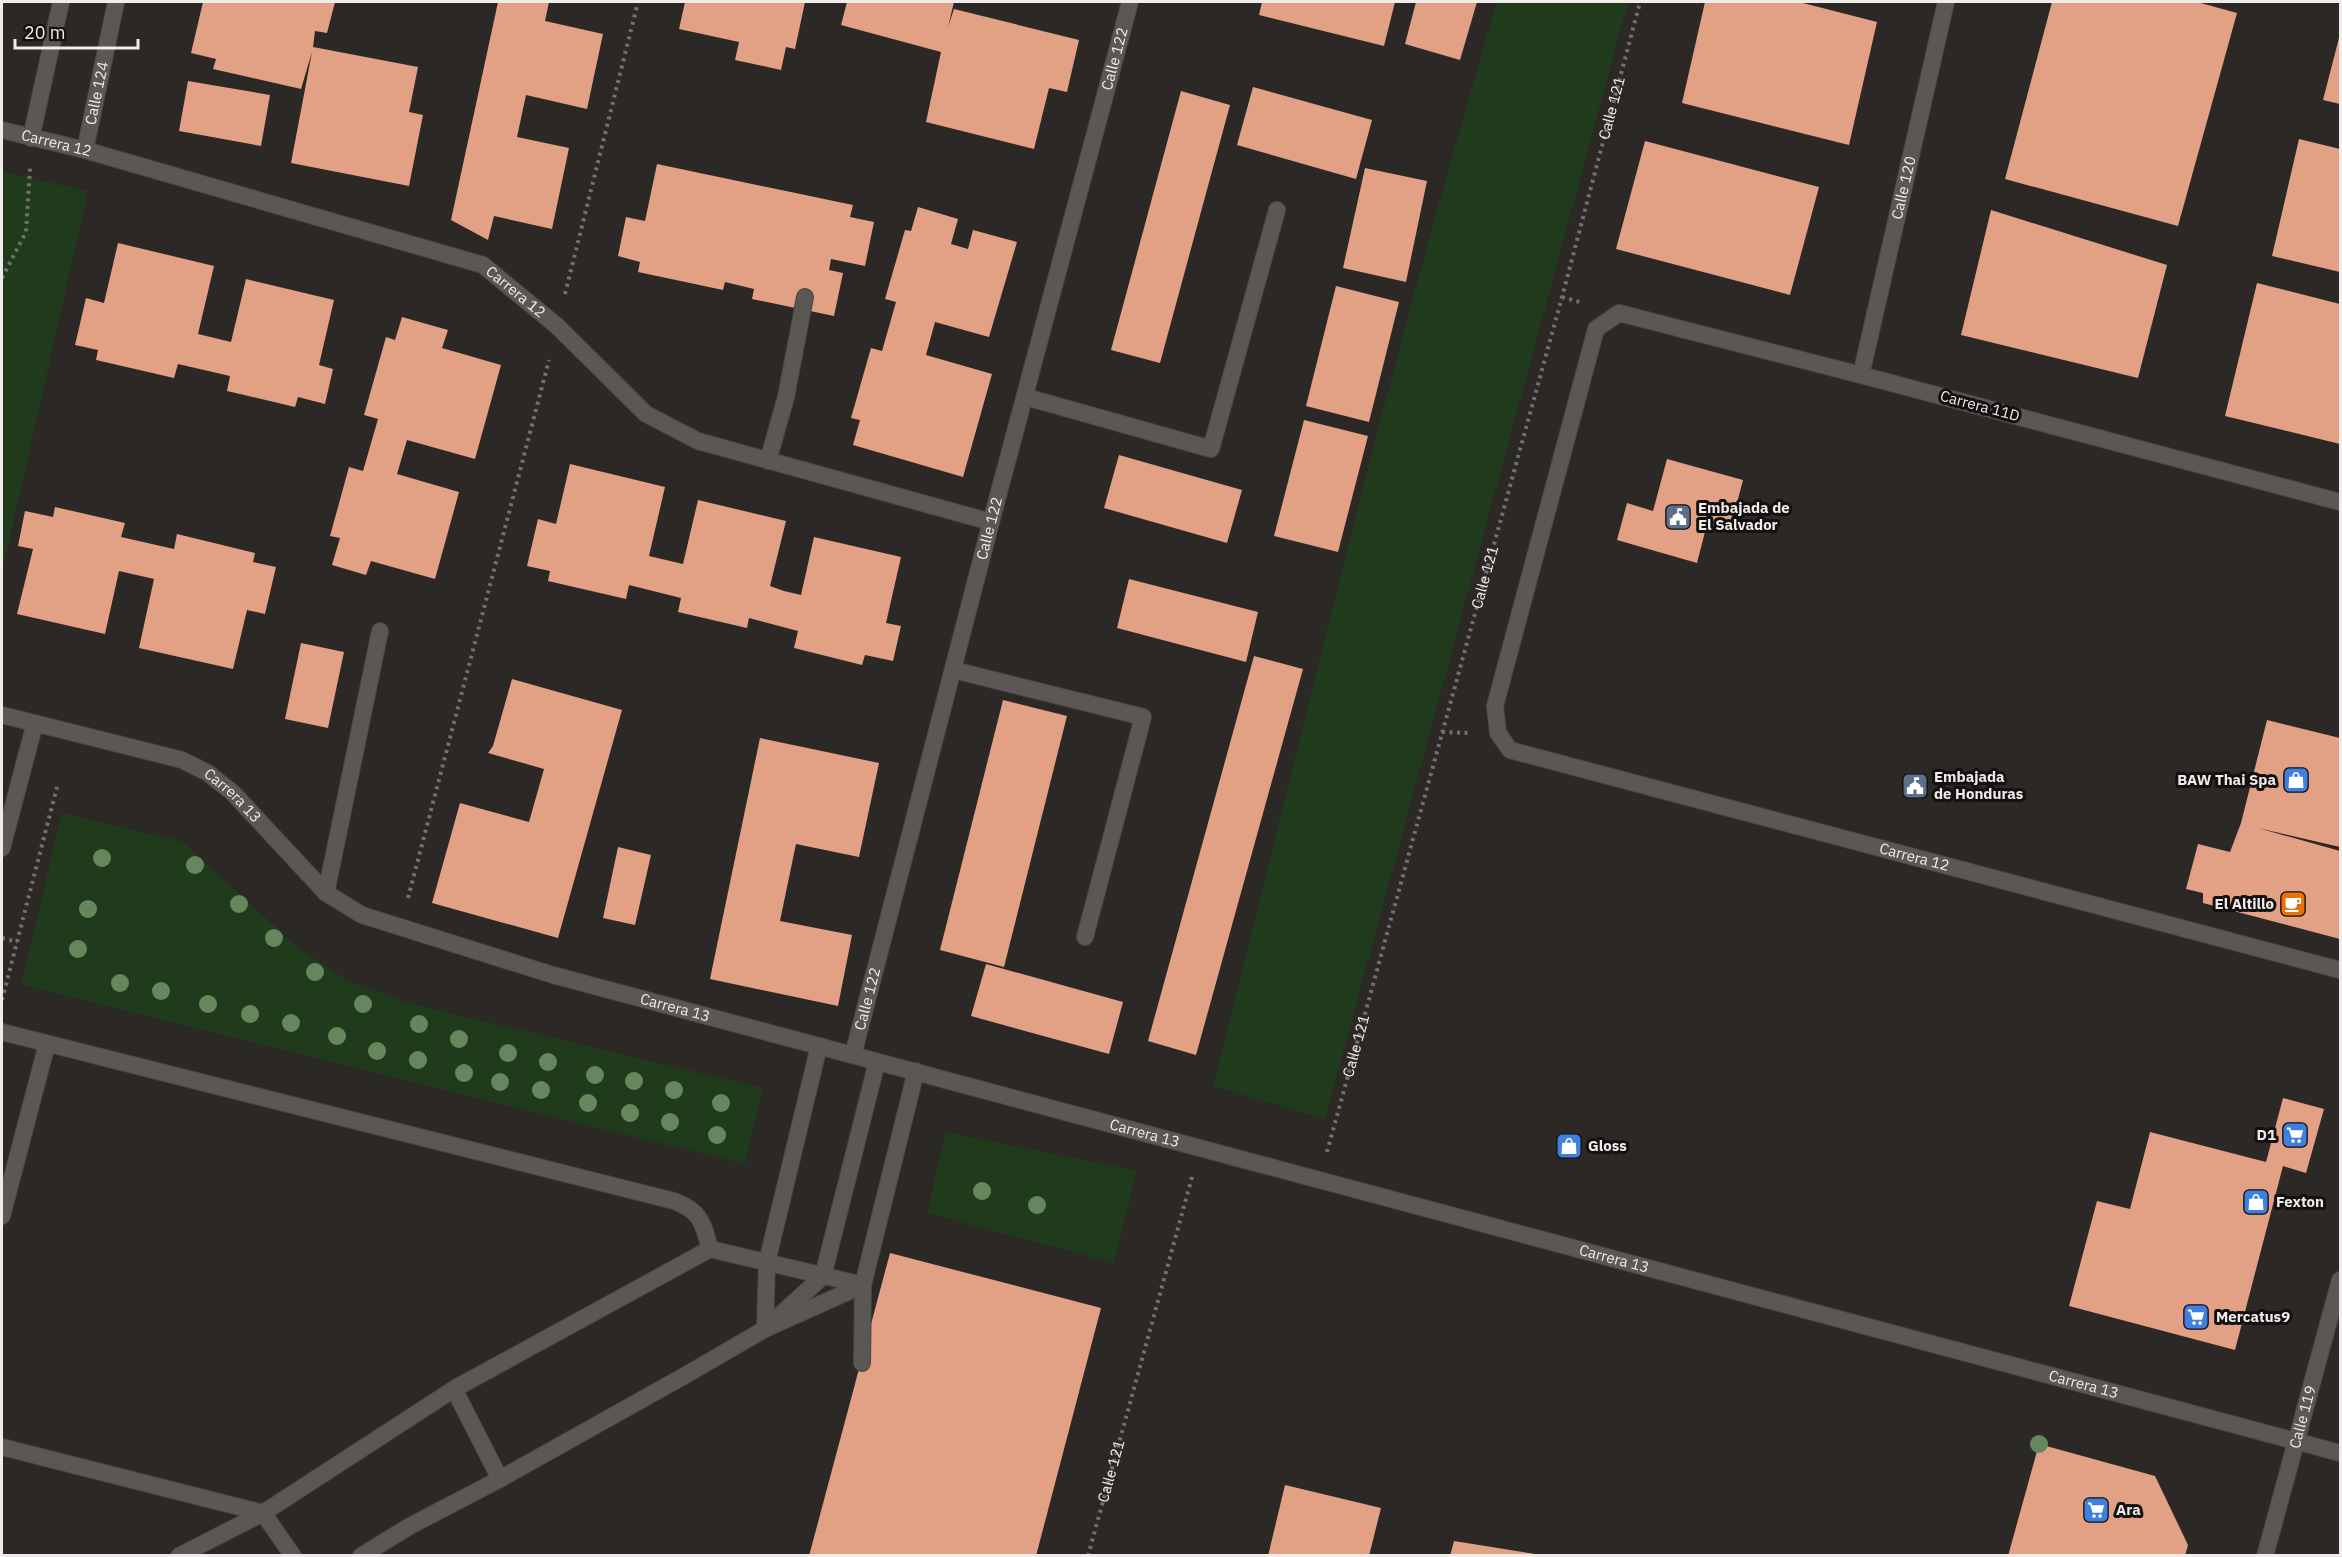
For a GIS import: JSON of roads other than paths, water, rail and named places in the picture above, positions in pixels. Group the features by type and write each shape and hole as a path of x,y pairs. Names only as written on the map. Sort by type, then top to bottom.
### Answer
{"street":[{"path":"31,138 61,2"},
{"name":"Calle 124","path":"84,150 116,2"},
{"name":"Calle 122","path":"853,1055 991,522 1130,2"},
{"name":"Calle 120","path":"1861,375 1946,2"},
{"name":"Carrera 12","path":"2,130 84,150 483,265 557,326 646,414 698,441 991,522"},
{"path":"1026,397 1210,450 1278,210"},
{"path":"768,460 786,397 805,297"},
{"name":"Carrera 11D","path":"1498,733 1495,706 1596,329 1619,314 1861,375 2340,502"},
{"path":"326,893 380,631"},
{"path":"954,670 1143,717 1085,937"},
{"name":"Carrera 13","path":"2,715 182,760 208,773 233,793 326,893 362,915 400,928 553,975 2340,1453"},
{"path":"2,848 35,723"},
{"name":"Carrera 12","path":"1498,733 1510,750 2340,970"},
{"path":"2,1032 674,1201 689,1206 699,1216 710,1249"},
{"path":"2,1216 47,1044"},
{"path":"765,1329 767,1262 819,1046"},
{"path":"765,1329 823,1276 877,1062"},
{"path":"862,1363 863,1285 916,1071"},
{"path":"179,1556 263,1513 454,1389 710,1249 863,1285"},
{"name":"Calle 119","path":"2265,1556 2340,1280"},
{"path":"361,1556 410,1526 500,1479 765,1329 863,1285"},
{"path":"454,1389 500,1479"},
{"path":"2,1447 263,1513 293,1556"}],"place":[{"name":"Embajada de El Salvador","path":"1678,517"},
{"name":"BAW Thai Spa","path":"2296,780"},
{"name":"Embajada de Honduras","path":"1915,786"},
{"name":"El Altillo","path":"2293,904"},
{"name":"D1","path":"2295,1135"},
{"name":"Gloss","path":"1569,1146"},
{"name":"Fexton","path":"2256,1202"},
{"name":"Mercatus9","path":"2196,1317"},
{"name":"Ara","path":"2096,1510"}]}
